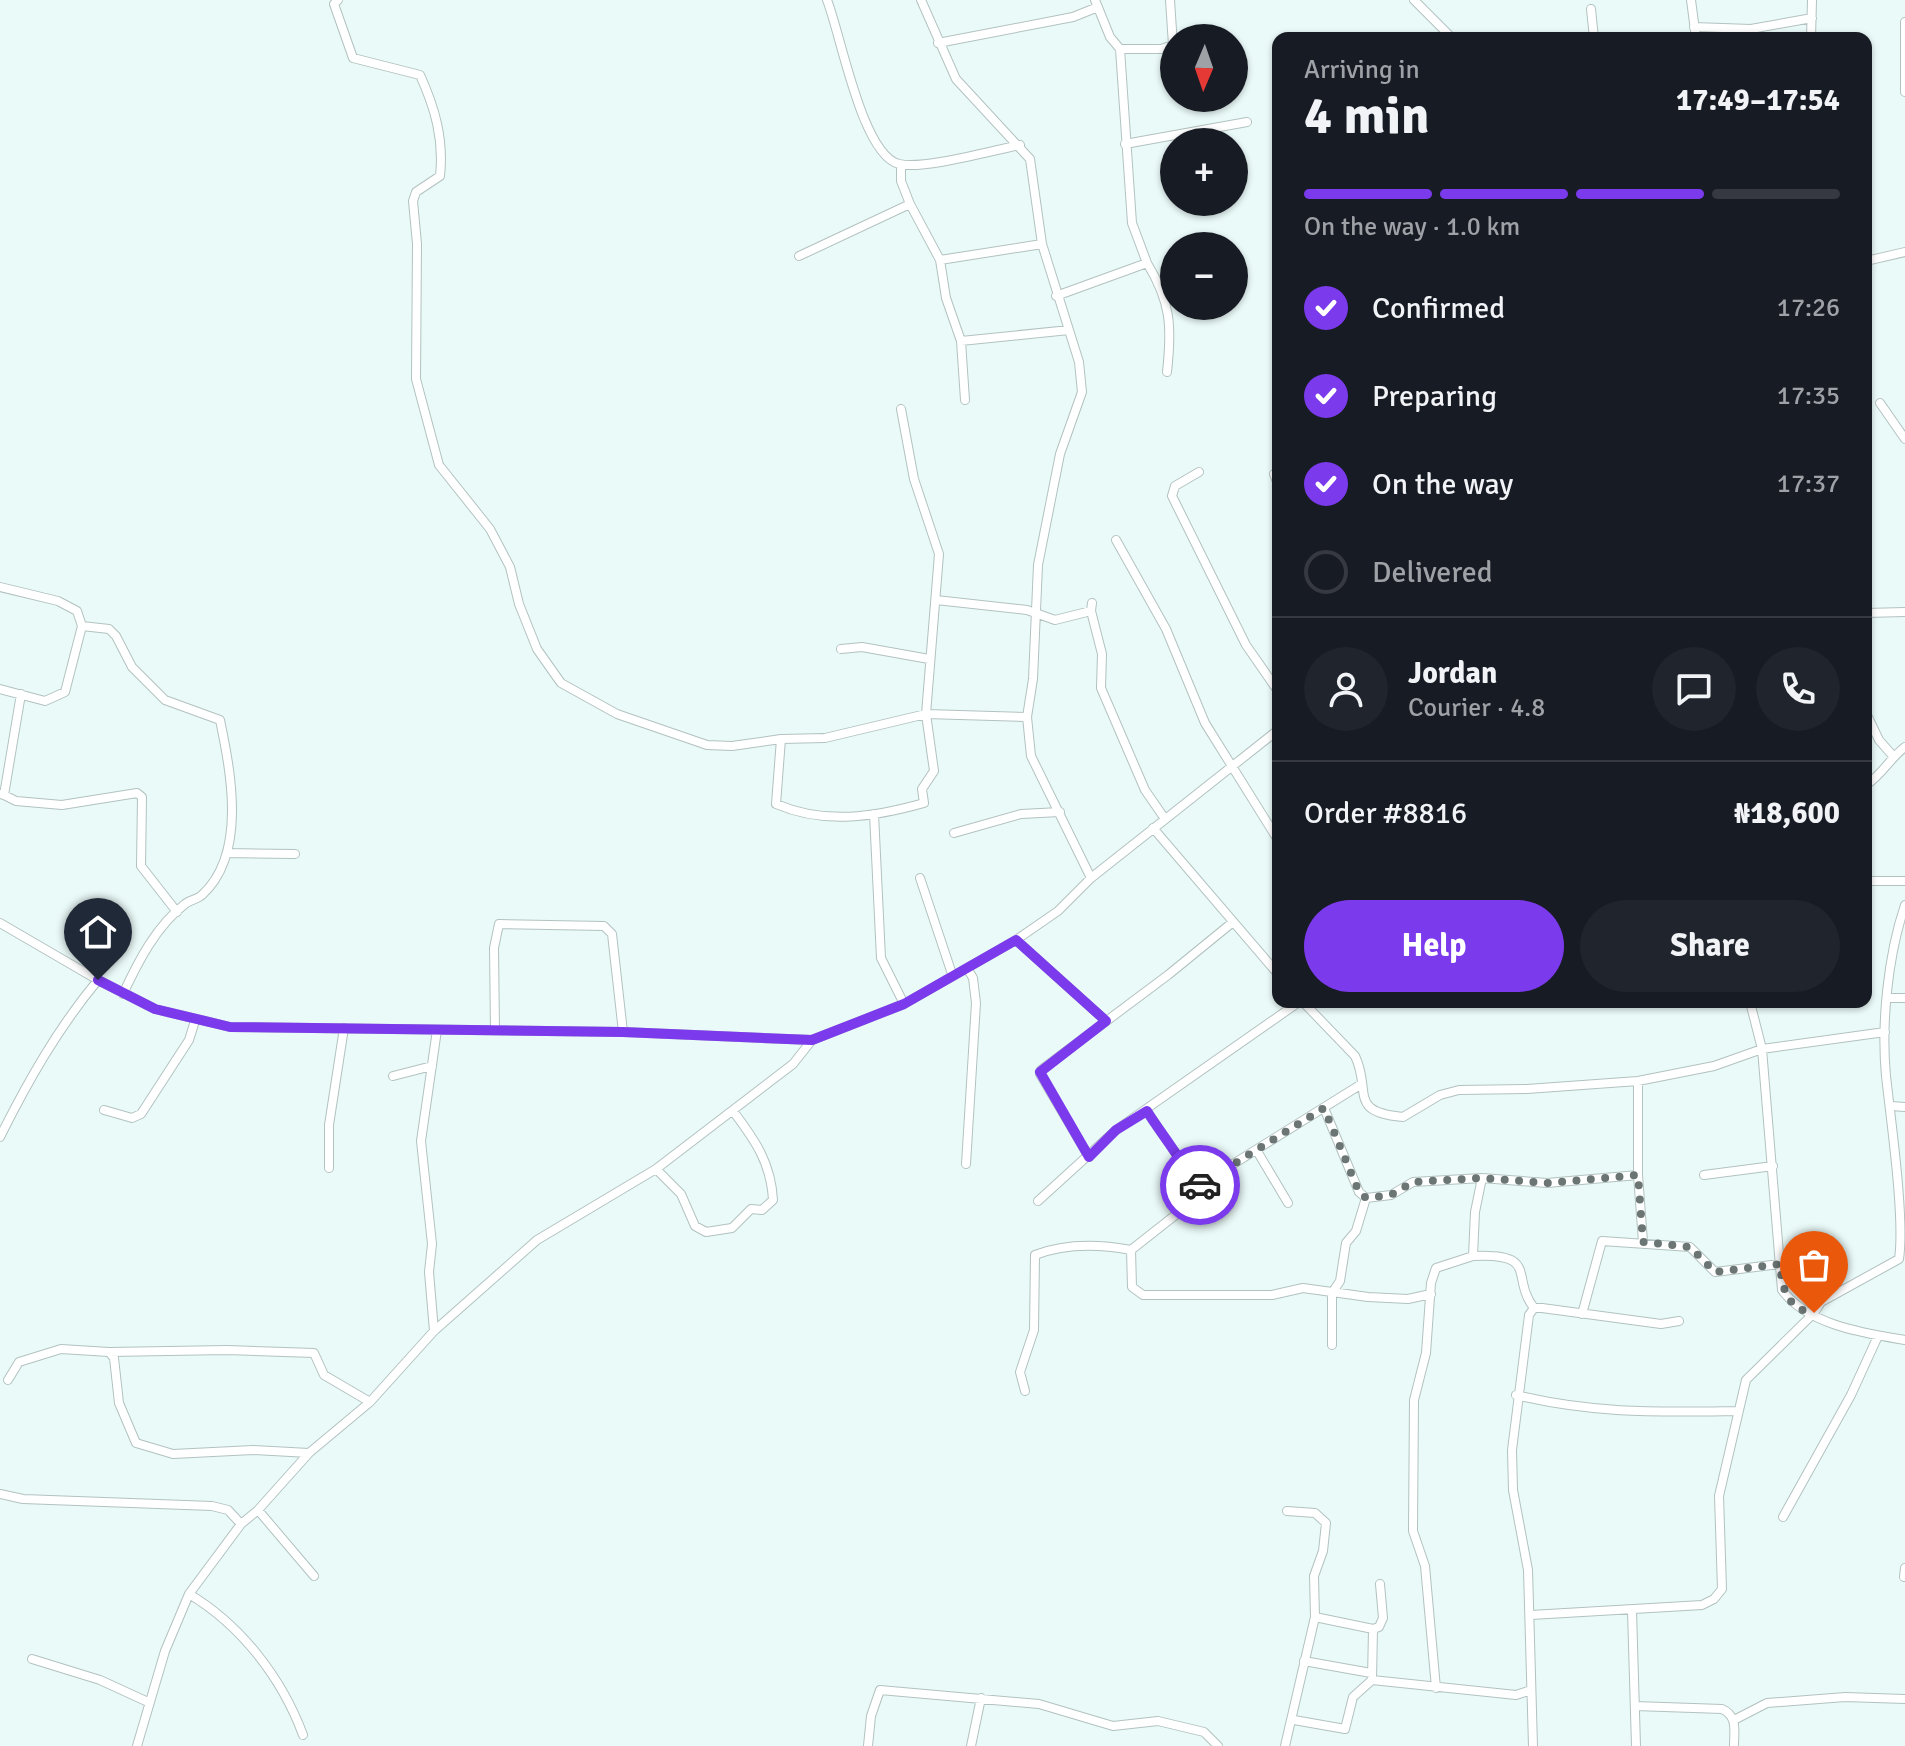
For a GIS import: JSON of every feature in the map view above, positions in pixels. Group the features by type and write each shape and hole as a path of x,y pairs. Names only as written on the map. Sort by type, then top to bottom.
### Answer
{"street":[{"path":"338,0 334,4 353,58 420,75 434,106 439,123 440,176 416,192 413,211 417,244 416,379 439,465 490,529 510,567 519,604 537,649 561,683 617,714 656,730 707,745 732,746 781,739 825,738 926,714 1027,717"},
{"path":"827,0 867,131 891,160 901,165 965,157 1020,145"},
{"path":"921,0 956,79 1030,159 1042,244 1079,362 1082,392 1060,454 1038,565 1038,614 1027,717 1031,756 1060,812 1073,847 1091,878"},
{"path":"1120,49 1161,49 1173,45 1170,0"},
{"path":"1414,0 1446,32"},
{"path":"1691,0 1695,32"},
{"path":"1811,32 1812,0"},
{"path":"938,43 1073,17 1096,3 1110,37 1120,49 1132,223 1147,263 1164,290 1168,306 1167,372"},
{"path":"1591,9 1593,32"},
{"path":"1694,27 1751,29 1812,18"},
{"path":"1905,22 1905,92"},
{"path":"1125,144 1247,122"},
{"path":"901,165 901,181 910,204 940,260 946,298 961,341 965,400"},
{"path":"799,256 910,204"},
{"path":"940,260 1042,244"},
{"path":"1872,260 1905,252"},
{"path":"1056,296 1147,263"},
{"path":"961,341 1069,330"},
{"path":"1880,403 1905,439"},
{"path":"781,739 776,804 800,814 826,819 874,814 924,803 922,789 934,771 926,714 939,554 914,479 901,409"},
{"path":"1199,472 1175,486 1172,496 1246,645 1272,682"},
{"path":"1116,540 1166,629 1205,723 1272,830"},
{"path":"0,587 58,601 77,611 82,626 65,692 45,701 0,689"},
{"path":"936,600 1027,610 1055,620 1091,607 1102,654 1101,688 1145,790 1165,819"},
{"path":"1872,613 1905,612"},
{"path":"82,626 109,629 132,667 165,700 220,720 230,778 232,839 228,853 202,895 177,912 153,940 123,994"},
{"path":"841,649 862,647 929,659"},
{"path":"21,694 2,795 16,801 62,805 137,793 142,797 141,866 177,912"},
{"path":"1872,725 1879,740 1893,756"},
{"path":"0,923 123,994 155,1009 230,1027 623,1032 812,1040 904,1004 1016,940 1058,911 1091,878 1272,735"},
{"path":"1872,781 1883,774 1893,756 1905,747"},
{"path":"954,833 1021,814 1060,812"},
{"path":"874,814 881,958 904,1004"},
{"path":"1153,828 1272,967"},
{"path":"228,853 295,854"},
{"path":"920,878 952,974"},
{"path":"1872,881 1905,881"},
{"path":"1531,1615 1609,1608 1632,1611 1702,1605 1714,1599 1722,1589 1719,1496 1746,1380 1814,1313 1821,1302 1899,1259 1905,1238 1903,1187 1891,1106 1885,1032 1896,932 1905,905"},
{"path":"1089,1157 1040,1072 1233,922"},
{"path":"495,1030 496,927 604,926 612,934 623,1032"},
{"path":"1016,940 1106,1021"},
{"path":"966,1164 976,1003 973,978 967,968"},
{"path":"0,1137 40,1068 51,1042 98,980"},
{"path":"1889,998 1905,998"},
{"path":"1038,1201 1116,1130 1292,1008"},
{"path":"1307,1008 1355,1056 1360,1066 1364,1102 1372,1111 1403,1117 1440,1095 1459,1090 1527,1089 1638,1081 1714,1066 1762,1049 1885,1032"},
{"path":"1752,1008 1762,1049 1782,1290 1803,1312 1814,1313 1878,1336 1905,1340"},
{"path":"104,1110 132,1118 141,1114 189,1040 195,1021"},
{"path":"329,1168 329,1125 344,1028"},
{"path":"434,1331 429,1272 432,1244 421,1141 437,1030"},
{"path":"137,1746 148,1702 189,1594 241,1524 258,1510 309,1453 370,1402 434,1331 537,1240 656,1169 793,1064 812,1040"},
{"path":"393,1076 432,1066"},
{"path":"1638,1081 1638,1175 1643,1242"},
{"path":"1025,1391 1020,1372 1034,1330 1035,1255 1085,1245 1131,1250 1178,1213 1193,1189 1360,1085"},
{"path":"1891,1106 1905,1107"},
{"path":"1324,1108 1359,1192 1366,1198 1391,1195 1413,1182 1482,1178 1547,1183 1638,1175"},
{"path":"656,1169 681,1194 695,1226 706,1232 732,1228 751,1209 762,1210 773,1200 772,1175 757,1143 733,1111"},
{"path":"1147,1111 1173,1155 1187,1168 1193,1189"},
{"path":"1257,1151 1288,1203"},
{"path":"1704,1175 1773,1166"},
{"path":"1473,1256 1475,1212 1482,1178"},
{"path":"1332,1345 1332,1293 1340,1281 1346,1243 1356,1231 1366,1198"},
{"path":"1582,1314 1602,1241 1690,1247 1715,1272 1780,1264"},
{"path":"1131,1250 1132,1287 1143,1295 1272,1295 1303,1288 1408,1299 1431,1294"},
{"path":"1436,1688 1425,1566 1413,1531 1414,1400 1426,1353 1436,1268 1473,1256 1516,1263 1522,1269 1527,1299 1534,1308 1661,1324 1679,1321"},
{"path":"1533,1746 1528,1570 1513,1490 1516,1395 1529,1315 1534,1308"},
{"path":"1783,1517 1851,1395 1878,1336"},
{"path":"8,1380 19,1362 61,1349 314,1353 324,1375 370,1402"},
{"path":"109,1352 114,1358 119,1403 136,1443 173,1454 253,1450 309,1453"},
{"path":"1516,1395 1560,1405 1621,1413 1737,1411"},
{"path":"0,1494 23,1499 212,1506 228,1510 241,1524"},
{"path":"258,1510 314,1576"},
{"path":"1285,1746 1294,1720 1315,1617 1314,1576 1323,1551 1326,1523 1315,1513 1287,1511"},
{"path":"1904,1577 1905,1568"},
{"path":"1315,1617 1373,1629 1379,1627 1383,1618 1380,1584"},
{"path":"189,1594 221,1613 289,1696 303,1735"},
{"path":"1632,1611 1636,1746"},
{"path":"1294,1720 1345,1729 1353,1697 1371,1676 1373,1629"},
{"path":"32,1659 100,1680 148,1702"},
{"path":"1304,1661 1436,1688 1516,1695 1531,1690"},
{"path":"868,1746 871,1716 880,1690 1039,1704 1113,1726 1158,1721 1204,1732 1218,1746"},
{"path":"1734,1720 1767,1703 1845,1697 1905,1699"},
{"path":"971,1746 981,1698"},
{"path":"1635,1706 1722,1709 1734,1720 1734,1746"}],"way so far":[{"path":"1200,1185 1324,1108 1359,1192 1366,1198 1391,1195 1413,1182 1482,1178 1547,1183 1638,1175 1643,1242 1690,1247 1715,1272 1780,1264 1782,1290 1791,1303 1803,1312 1814,1313"}],"route":[{"path":"98,980 155,1009 230,1027 623,1032 812,1040 904,1004 1016,940 1106,1021 1040,1072 1089,1157 1116,1130 1147,1111 1173,1155 1187,1168 1193,1179 1193,1189 1200,1185"}]}
